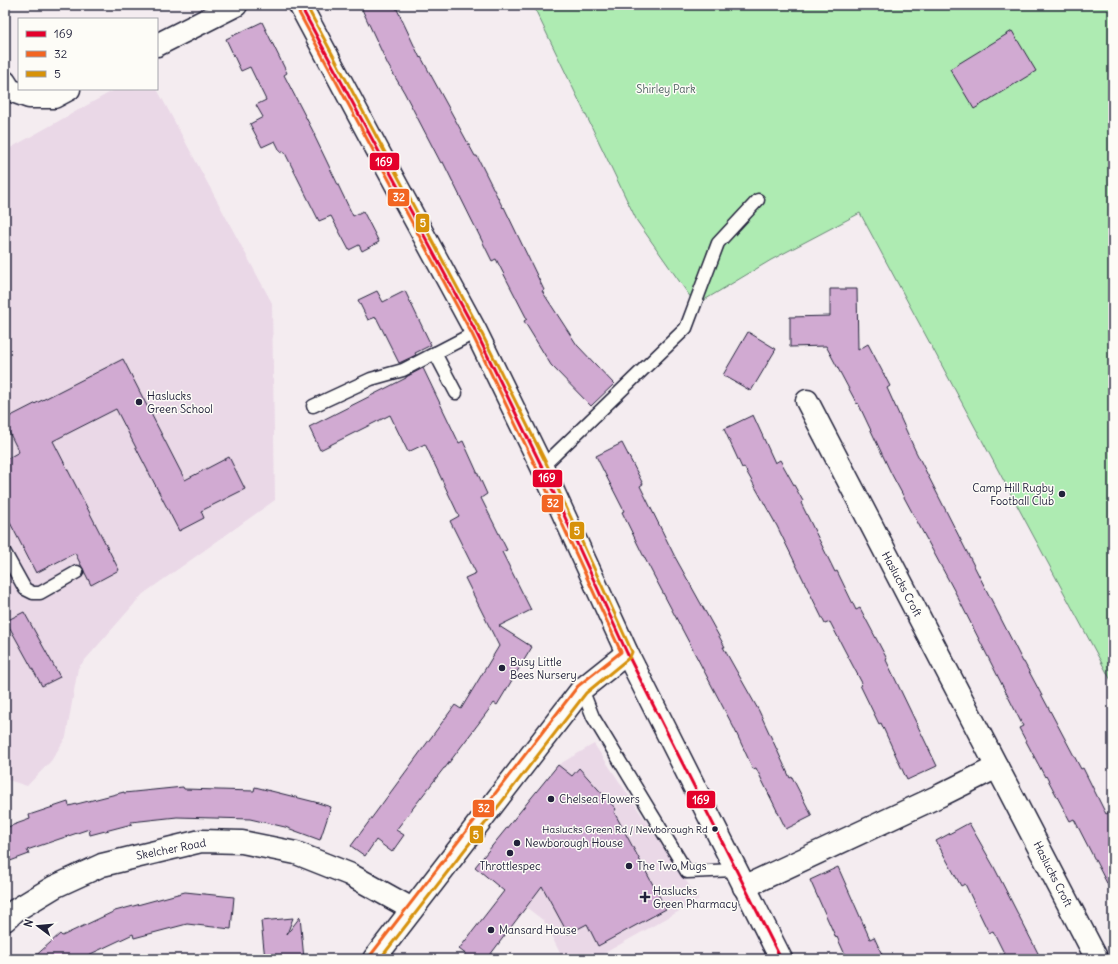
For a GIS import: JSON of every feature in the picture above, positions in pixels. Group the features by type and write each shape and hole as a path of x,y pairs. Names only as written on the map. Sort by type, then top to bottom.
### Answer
{"street":[{"path":"158,44 236,5"},
{"path":"300,5 476,332 542,467 627,653 781,959"},
{"path":"5,82 10,90 28,97 54,97 67,90"},
{"name":"Haslucks Croft","path":"806,401 1097,959"},
{"path":"374,959 582,689 627,653"},
{"path":"740,878 941,795 997,767"},
{"name":"Skelcher Road","path":"5,920 16,910 54,887 102,864 200,841 242,842 296,853 348,874 412,909"}],"lane":[{"path":"542,467 686,328 718,243 758,200"},
{"path":"313,406 371,379 403,370 476,332"},
{"path":"435,353 456,393"},
{"path":"5,553 25,589 33,593 40,593 77,572"},
{"path":"582,689 593,717 687,872 740,878"}],"shaded area":[{"name":"Haslucks Green School","path":"114,90 158,90 272,303 275,500 143,594 78,668 66,737 51,761 27,786 5,779 5,151"},
{"path":"594,744 699,900 594,959 563,959 544,921 475,867 558,765"}],"green space":[{"name":"Camp Hill Rugby Football Club","path":"533,5 1113,5 1113,684 860,213 771,260 696,305 637,221"}],"building":[{"path":"360,5 395,5 420,58 421,57 475,156 477,156 503,208 504,207 544,290 542,291 577,345 614,384 591,406 551,365 524,321 527,319 496,259 492,261 443,162 441,163 404,92 388,65"},
{"path":"262,22 287,73 284,75 315,135 353,216 363,211 379,242 362,251 359,245 349,250 331,216 319,221 284,151 281,153 275,141 262,147 250,124 263,117 256,105 266,100 250,67 241,71 226,39"},
{"path":"1012,31 1036,71 974,109 950,69"},
{"path":"830,289 857,289 858,350 868,344 890,386 887,388 915,450 1023,662 1081,769 1083,768 1106,814 1113,810 1113,895 1074,819 1070,821 1019,728 1023,726 955,592 891,473 858,403 857,404 826,346 790,347 790,317 830,316"},
{"path":"377,291 383,302 405,291 431,345 415,353 416,355 399,363 376,317 368,320 358,300"},
{"path":"748,332 776,349 751,391 723,375"},
{"path":"123,359 185,480 229,457 245,489 201,511 204,518 179,531 116,409 53,441 119,570 91,585 75,553 36,573 5,513 5,460 19,452 5,424 5,419"},
{"path":"423,368 459,443 463,441 487,494 481,498 507,550 502,552 531,610 499,626 532,647 497,705 494,703 396,830 404,835 392,852 376,840 365,856 351,846 455,705 461,709 499,646 465,578 476,573 450,521 459,516 425,444 408,452 390,415 320,450 309,427"},
{"path":"753,415 775,463 780,460 803,501 801,503 835,572 837,571 856,610 860,608 887,659 886,660 937,766 907,780 881,723 879,724 860,685 862,683 830,622 825,624 777,526 744,467 742,468 724,429"},
{"path":"622,443 643,484 640,486 675,557 759,711 790,778 792,777 812,816 786,829 756,768 753,769 734,728 642,553 622,512 624,511 596,456"},
{"path":"24,612 60,677 42,686 6,621"},
{"path":"558,765 572,776 579,768 616,809 614,812 666,909 598,946 587,924 568,934 542,886 487,959 472,959 459,949 504,891 475,867"},
{"path":"183,787 184,789 254,791 255,787 331,807 320,840 285,827 250,819 177,817 131,822 132,824 90,835 89,829 27,850 29,854 5,863 5,828 30,819 29,815 68,802 69,806 124,792"},
{"path":"969,823 994,867 1041,959 1007,959 993,931 989,933 965,884 961,886 936,841"},
{"path":"838,867 870,939 874,937 884,959 847,959 837,937 836,938 810,880"},
{"path":"185,892 234,897 231,929 187,924 134,938 133,934 80,959 32,959 60,934 62,936 115,911"},
{"path":"300,917 304,959 265,959 261,921 293,918 287,934"}],"transit line":[{"name":"169","path":"300,5 476,332 542,467 627,653 781,959"},
{"name":"5","path":"306,5 480,330 547,465 632,652 630,657 586,693 380,959"},
{"name":"32","path":"296,7 472,334 537,469 621,652 578,686 370,956"}],"place":[{"name":"Haslucks Green School","path":"139,402"},
{"name":"Camp Hill Rugby Football Club","path":"1062,494"},
{"name":"Busy Little Bees Nursery","path":"502,668"},
{"name":"Chelsea Flowers","path":"551,799"},
{"name":"Haslucks Green Rd / Newborough Rd","path":"715,829"},
{"name":"Newborough House","path":"517,843"},
{"name":"Throttlespec","path":"510,853"},
{"name":"The Two Mugs","path":"629,866"},
{"name":"Haslucks Green Pharmacy","path":"645,897"},
{"name":"Mansard House","path":"491,930"}],"park label":[{"name":"Shirley Park","path":"666,89"}]}
